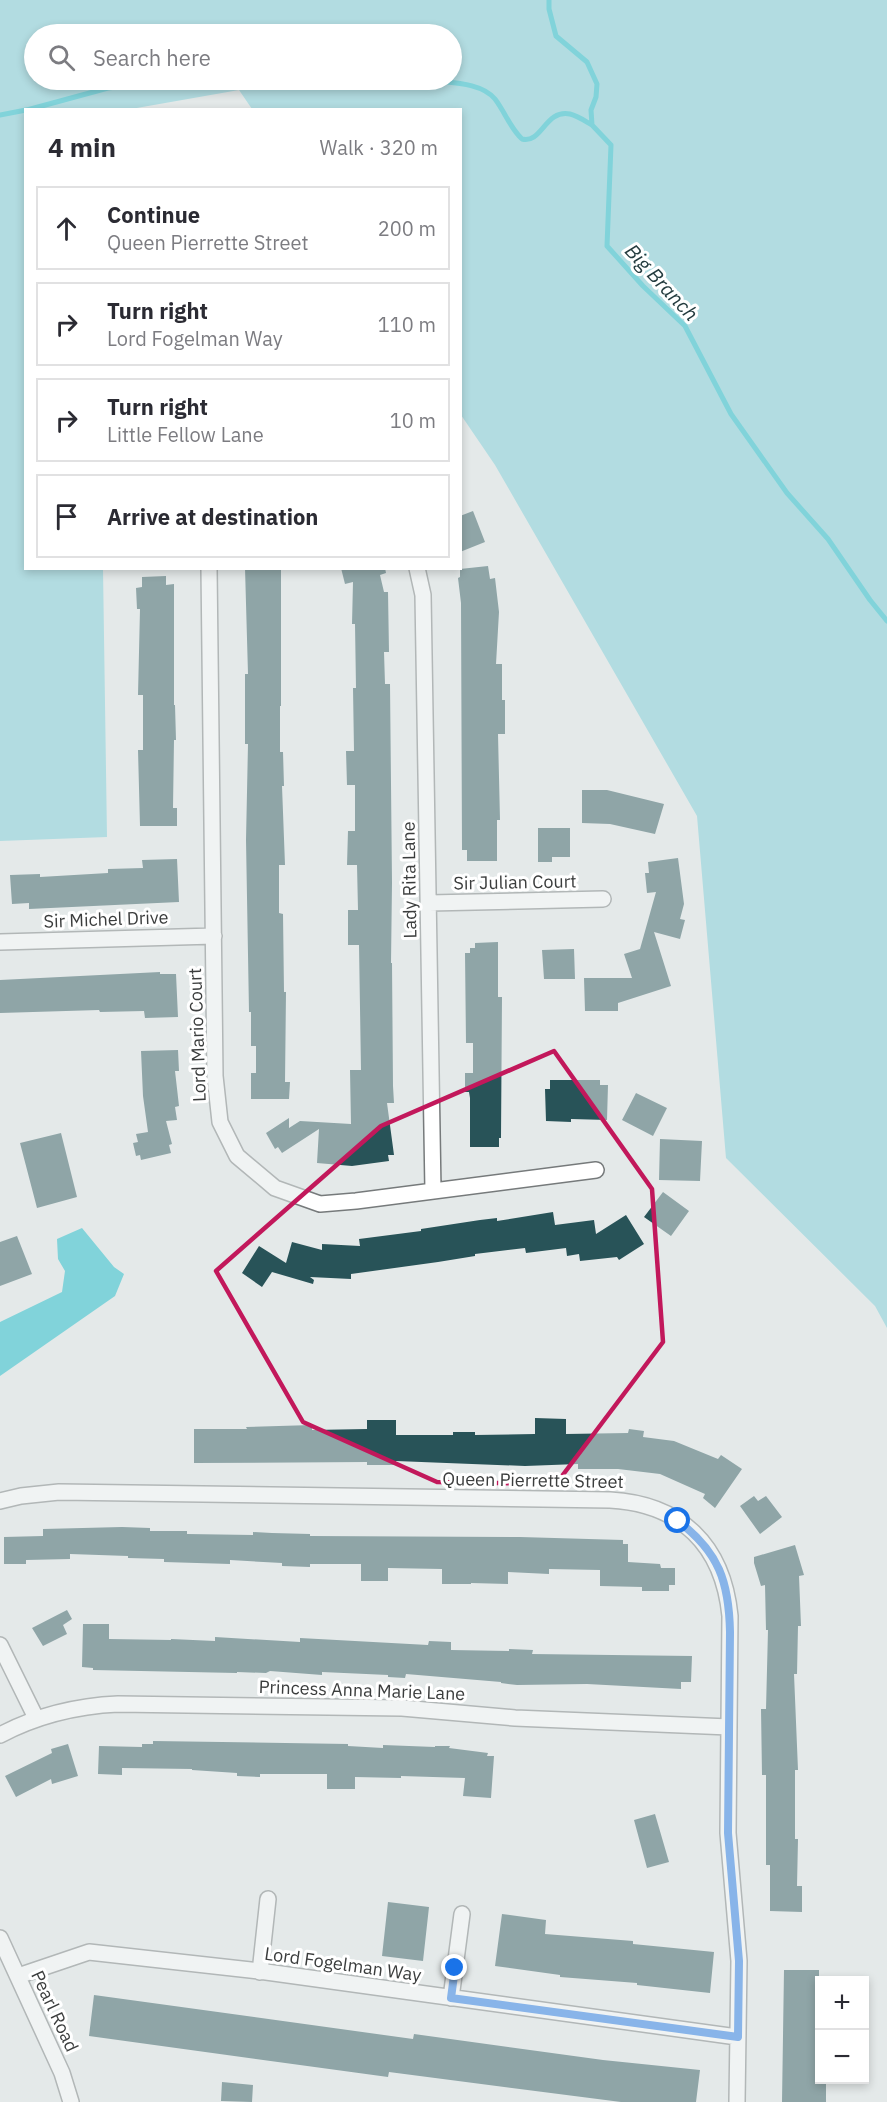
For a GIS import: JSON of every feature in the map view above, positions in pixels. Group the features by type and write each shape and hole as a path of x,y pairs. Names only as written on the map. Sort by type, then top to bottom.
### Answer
{"street":[{"name":"Lord Mario Court","path":"209,570 215,1076 220,1122 237,1156 275,1188 320,1204 596,1170"},
{"name":"Lady Rita Lane","path":"417,570 423,595 432,1191"},
{"name":"Sir Julian Court","path":"429,903 603,900"},
{"name":"Sir Michel Drive","path":"0,942 214,936"},
{"name":"Queen Pierrette Street","path":"0,1501 59,1492 610,1500 647,1505 665,1512 696,1536 710,1551 724,1578 729,1603 728,1833 738,1951 737,2102"},
{"path":"0,1645 36,1718"},
{"name":"Princess Anna Marie Lane","path":"0,1735 36,1718 76,1707 141,1704 402,1708 515,1718 729,1726"},
{"path":"260,1972 267,1899"},
{"path":"451,1998 462,1914"},
{"name":"Pearl Road","path":"0,1938 62,2073 71,2102"},
{"name":"Lord Fogelman Way","path":"18,1976 89,1952 260,1972 738,2037"}],"highlighted area":[{"path":"554,1051 652,1189 663,1342 556,1484 437,1482 303,1422 216,1271 381,1126"}],"shaded area":[{"path":"0,0 887,0 887,1328 875,1306 726,1158 697,816 495,465 462,416 462,108 251,108 239,90 137,108 24,108 24,570 103,570 107,837 0,841"},
{"path":"82,1228 114,1267 124,1274 115,1296 0,1376 0,1322 62,1292 65,1271 58,1259 57,1239"}],"building":[{"path":"473,511 485,542 462,551 462,515"},
{"path":"488,566 490,579 495,578 499,612 496,664 502,664 502,700 505,700 505,734 498,734 500,820 497,820 497,861 467,861 467,850 462,850 461,603 458,578 462,569"},
{"path":"245,570 281,570 280,752 283,752 285,865 279,865 279,913 283,914 284,992 286,992 285,1082 290,1082 289,1099 251,1099 251,1073 256,1073 256,1046 251,1046 251,1012 249,1012 246,840 248,744 245,744 245,674 248,674"},
{"path":"342,570 385,570 386,573 380,575 384,592 388,592 389,652 384,652 385,684 390,684 394,1103 387,1103 394,1155 388,1155 389,1161 352,1166 317,1163 319,1129 282,1153 278,1147 275,1149 266,1133 289,1118 289,1128 300,1121 351,1124 350,1070 361,1070 359,945 348,945 348,910 358,910 357,865 347,865 348,831 355,831 355,785 347,785 346,751 354,751 353,688 356,688 355,624 352,624 353,582 345,584"},
{"path":"166,576 166,585 174,584 176,740 174,740 173,808 177,808 177,826 140,826 138,750 143,750 143,695 138,695 140,609 137,609 136,588 142,587 142,577"},
{"path":"582,790 607,790 664,804 655,834 610,824 582,823"},
{"path":"538,828 570,828 570,857 552,857 552,862 538,862"},
{"path":"678,858 684,904 680,919 685,920 680,939 654,932 671,986 618,1003 618,1011 585,1011 584,978 632,978 624,954 640,949 656,892 647,893 645,873 649,873 648,862"},
{"path":"177,859 179,902 29,909 29,903 12,904 10,875 40,874 40,877 108,873 108,869 143,868 142,860"},
{"path":"498,942 498,997 502,997 501,1138 499,1138 499,1147 470,1147 470,1098 469,1092 465,1092 465,1073 473,1073 473,1043 466,1043 465,953 470,953 470,948 475,948 475,943"},
{"path":"574,949 575,979 544,979 542,950"},
{"path":"160,972 160,974 176,974 178,1017 145,1018 144,1011 0,1013 0,980"},
{"path":"178,1050 179,1071 175,1071 179,1106 175,1107 177,1120 166,1121 172,1144 169,1145 171,1153 141,1160 140,1155 136,1156 133,1143 138,1142 136,1134 148,1132 143,1096 141,1051"},
{"path":"550,1080 600,1080 600,1085 608,1085 607,1120 546,1121 545,1089 550,1089"},
{"path":"636,1093 667,1108 653,1136 622,1120"},
{"path":"61,1133 77,1197 37,1208 20,1143"},
{"path":"660,1139 702,1141 700,1181 659,1180"},
{"path":"663,1192 689,1211 671,1236 644,1217"},
{"path":"553,1212 555,1225 594,1220 596,1234 626,1215 644,1244 619,1260 617,1257 580,1261 579,1254 567,1256 566,1248 526,1253 525,1248 351,1274 351,1279 310,1277 314,1280 313,1284 272,1272 262,1287 242,1273 259,1246 286,1263 292,1242 322,1250 322,1244 360,1246 359,1239 480,1220 497,1218 497,1221"},
{"path":"17,1236 32,1274 0,1286 0,1242"},
{"path":"535,1418 566,1419 566,1434 628,1433 629,1429 644,1431 643,1437 674,1441 718,1459 721,1455 742,1469 715,1508 703,1498 705,1494 660,1474 618,1469 578,1469 578,1464 525,1466 396,1461 396,1465 367,1465 367,1462 194,1463 194,1429 312,1425 312,1430 367,1429 367,1420 396,1420 396,1435 453,1435 453,1432 475,1432 475,1435 535,1434"},
{"path":"754,1496 758,1501 766,1496 782,1517 760,1534 740,1506"},
{"path":"150,1528 150,1531 187,1531 187,1534 253,1535 253,1532 310,1534 310,1536 623,1540 623,1544 628,1544 628,1562 660,1564 661,1568 675,1568 675,1585 669,1585 669,1591 642,1591 642,1587 600,1586 600,1570 549,1569 549,1574 508,1572 508,1584 442,1584 442,1569 388,1568 388,1581 361,1581 361,1564 310,1564 310,1567 230,1560 230,1564 164,1562 164,1559 70,1554 70,1559 26,1560 26,1564 4,1564 4,1537 43,1536 43,1529"},
{"path":"795,1545 804,1575 799,1576 801,1626 798,1626 797,1674 794,1674 798,1770 795,1770 795,1839 798,1839 797,1886 802,1886 802,1912 770,1911 770,1865 766,1865 766,1775 762,1775 761,1709 766,1709 768,1630 766,1630 765,1585 761,1586 754,1563 754,1557"},
{"path":"67,1610 72,1619 63,1625 67,1634 43,1646 32,1628"},
{"path":"83,1624 109,1624 109,1639 215,1641 215,1637 300,1642 300,1638 428,1645 429,1641 451,1642 451,1650 509,1651 509,1649 533,1650 532,1654 692,1656 691,1682 681,1682 681,1689 587,1684 517,1685 406,1674 405,1678 322,1672 322,1675 270,1671 237,1673 93,1670 93,1668 82,1667"},
{"path":"153,1741 348,1744 348,1746 383,1748 383,1745 450,1746 449,1748 488,1753 487,1756 494,1756 491,1798 463,1796 465,1778 355,1777 355,1789 327,1789 327,1774 260,1774 260,1777 192,1769 122,1768 122,1775 98,1774 99,1746 142,1747 142,1744 153,1744"},
{"path":"68,1744 78,1776 52,1784 51,1779 16,1797 5,1776 52,1753 51,1749"},
{"path":"655,1814 669,1862 647,1868 634,1820"},
{"path":"388,1902 429,1907 423,1961 382,1956"},
{"path":"502,1914 546,1920 545,1934 633,1941 633,1944 714,1952 710,1993 637,1985 637,1983 560,1977 560,1975 495,1966"},
{"path":"784,1970 819,1970 819,1976 815,1976 815,2084 826,2084 826,2102 782,2102"},
{"path":"94,1995 413,2039 414,2034 603,2060 700,2070 696,2102 621,2102 389,2072 388,2077 89,2036"},
{"path":"222,2082 253,2085 252,2102 221,2101"}],"waterway":[{"name":"Big Branch","path":"549,0 556,36 587,62 597,84 596,97 591,110 592,125 611,145 607,246 643,286 685,326 731,414 787,493 828,539 887,621"},
{"path":"462,84 489,93 522,139 534,136 555,116 562,114 573,115 592,125"},
{"path":"34,108 101,90"},
{"path":"0,115 24,110"}],"route":[{"path":"455,1968 451,1998 738,2037 739,1961 728,1833 729,1603 724,1578 710,1551 702,1541 678,1521"}]}
